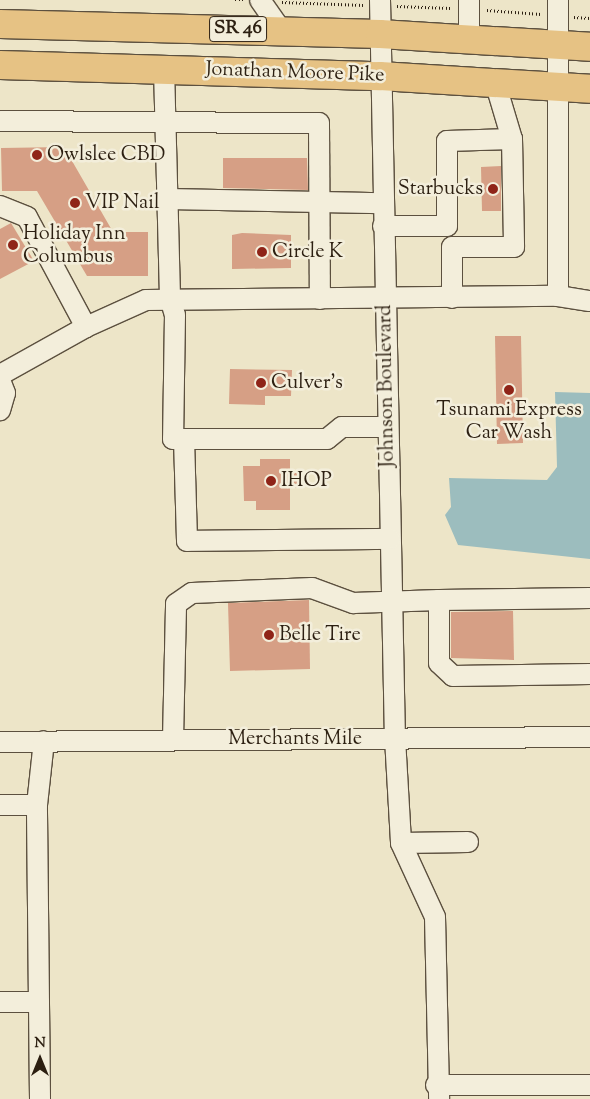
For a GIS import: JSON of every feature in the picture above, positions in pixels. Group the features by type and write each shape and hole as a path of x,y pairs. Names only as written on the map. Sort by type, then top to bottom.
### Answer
{"highway":[{"name":"SR 46","path":"0,24 280,30 590,46"},
{"name":"Jonathan Moore Pike","path":"0,65 164,68 380,76 590,89"}],"street":[{"path":"260,0 280,30"},
{"path":"558,0 558,296"},
{"name":"Johnson Boulevard","path":"389,3 380,34 380,76 395,738 401,843"},
{"path":"469,6 469,39"},
{"path":"164,68 170,298 174,315 173,439 327,439 342,427 388,427"},
{"path":"452,247 514,246 512,139 495,82"},
{"path":"0,121 319,123 320,299"},
{"path":"452,298 452,247 448,226 447,141 512,139"},
{"path":"168,199 382,203"},
{"path":"0,206 27,217 86,327"},
{"path":"383,226 448,226"},
{"path":"0,375 86,327 146,300 170,298 385,300 558,296 590,301"},
{"path":"0,380 5,393 0,410"},
{"path":"184,439 187,541 390,539"},
{"path":"173,739 176,604 192,593 312,588 353,603 392,604 439,600 590,598"},
{"path":"439,600 439,662 443,670 454,676 590,674"},
{"name":"Merchants Mile","path":"0,742 173,739 590,737"},
{"path":"40,1099 37,804 44,741"},
{"path":"0,805 37,804"},
{"path":"468,842 401,843 435,917 438,1092 590,1085"},
{"path":"0,1002 39,1002"}],"path":[{"path":"235,0 356,5"},
{"path":"389,3 469,6 537,14"},
{"path":"577,17 590,18"}],"water":[{"path":"555,392 590,393 590,559 458,545 445,515 451,507 449,478 547,480 557,467"}],"building":[{"path":"64,147 113,232 148,232 148,276 87,276 37,191 2,191 1,148"},
{"name":"Circle K","path":"223,158 307,158 308,190 223,188"},
{"name":"Starbucks","path":"501,166 501,211 482,211 481,167"},
{"name":"Holiday Inn Columbus","path":"11,223 34,261 0,279 0,229"},
{"name":"Circle K","path":"242,233 291,235 291,268 232,269 232,235"},
{"name":"Tsunami Express Car Wash","path":"495,336 521,336 523,443 497,444"},
{"name":"Culver's","path":"230,369 292,370 291,396 265,396 265,405 229,404"},
{"name":"IHOP","path":"260,459 290,459 290,473 299,473 299,488 290,488 290,510 256,510 256,501 244,501 243,466 260,466"},
{"name":"Belle Tire","path":"309,600 310,669 230,671 228,603"},
{"path":"513,611 514,660 451,658 451,612"}],"place":[{"name":"Owlslee CBD","path":"37,155"},
{"name":"Starbucks","path":"493,189"},
{"name":"VIP Nail","path":"75,203"},
{"name":"Holiday Inn Columbus","path":"13,245"},
{"name":"Circle K","path":"262,252"},
{"name":"Culver's","path":"261,383"},
{"name":"Tsunami Express Car Wash","path":"509,390"},
{"name":"IHOP","path":"271,481"},
{"name":"Belle Tire","path":"269,635"}]}
